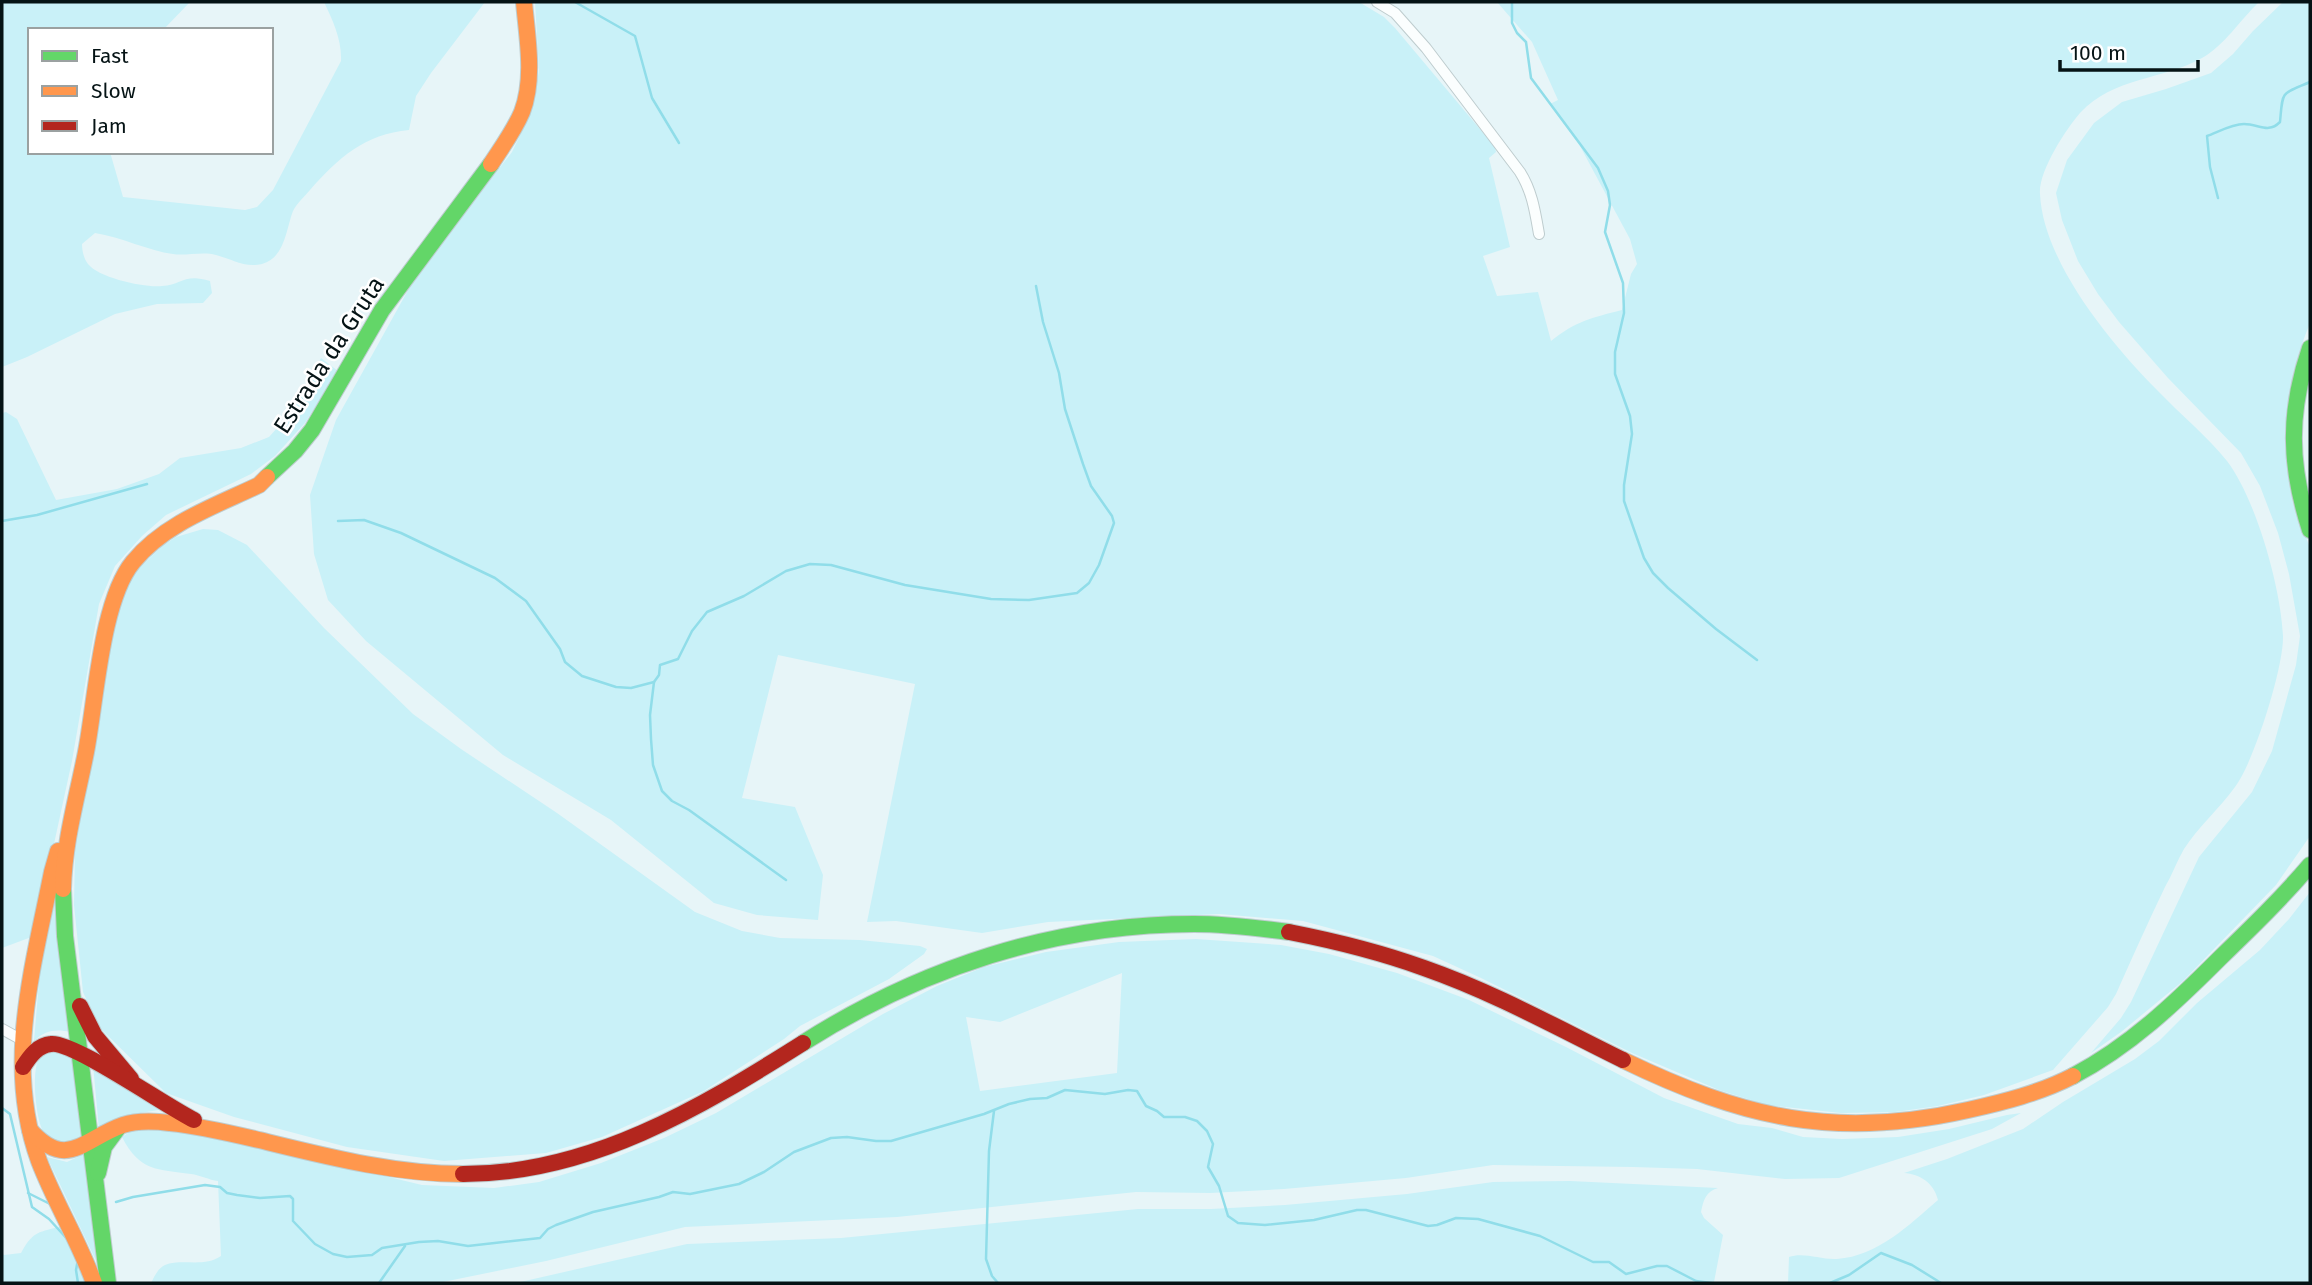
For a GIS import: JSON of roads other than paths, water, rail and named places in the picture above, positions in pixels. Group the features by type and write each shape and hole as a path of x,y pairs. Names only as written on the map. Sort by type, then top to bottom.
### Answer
{"main road":[{"name":"Estrada da Gruta","path":"74,802 86,751 105,636 117,589 124,575 140,553 171,527 259,485 295,451 312,430 383,310 483,177 511,134 527,93 529,71 524,2"},
{"path":"2310,348 2302,369 2295,405 2292,446 2297,487 2310,530"},
{"path":"74,802 64,856 63,890 79,1054 108,1283"},
{"path":"74,802 52,872 27,992 22,1040 23,1067 30,1130 43,1171 94,1283"},
{"path":"30,1130 42,1145 55,1152 70,1150 120,1126 152,1121 216,1129 333,1156 433,1173 479,1174 548,1165 582,1156 685,1114 860,1008 948,968 1021,946 1105,929 1197,925 1272,930 1328,938 1414,964 1471,986 1656,1075 1764,1115 1840,1125 1891,1124 1934,1118 2012,1100 2066,1079 2101,1060 2166,1011 2282,899 2310,865"},
{"path":"71,975 91,1030 145,1094"},
{"path":"23,1067 33,1052 50,1043 61,1044 173,1110 216,1129"},
{"path":"96,1186 104,1147 120,1126"}],"street":[{"path":"1377,2 1395,13 1511,159 1528,185 1539,234"},
{"path":"2,1029 22,1040"}],"waterway":[{"path":"575,2 635,36 652,98 679,143"},
{"path":"1512,2 1512,23 1526,42 1531,78 1598,168 1608,191 1610,205 1605,232 1623,283 1624,313 1615,352 1615,374 1630,416 1632,434 1624,501 1644,558 1653,573 1668,588 1757,660"},
{"path":"2218,198 2210,167 2207,136 2239,124 2267,128 2276,126 2280,122 2285,95 2310,82"},
{"path":"786,880 689,810 672,801 662,791 653,765 650,715 654,682 659,675 660,665 678,659 692,631 707,612 744,596 786,571 810,564 831,565 905,585 991,599 1029,600 1077,593 1089,583 1099,565 1114,523 1091,486 1083,464 1065,409 1059,373 1043,322 1036,286"},
{"path":"2,521 37,515 147,484"},
{"path":"338,521 364,520 401,533 495,578 526,601 560,649 565,662 582,676 616,687 631,688 654,682"},
{"path":"116,1202 205,1185 220,1187 227,1193 260,1198 290,1196 293,1199 293,1221 315,1244 333,1254 347,1257 372,1255 382,1248 419,1242 438,1241 468,1246 540,1238 556,1225 593,1212 673,1192 690,1194 739,1184 764,1172 794,1152 831,1138 891,1141 1009,1104 1047,1098 1065,1090 1105,1094 1128,1090 1137,1091 1146,1106 1164,1117 1185,1117 1197,1121 1207,1131 1213,1144 1208,1167 1219,1186 1228,1216 1238,1223 1265,1225 1314,1220 1357,1210 1428,1226 1456,1218 1478,1219 1540,1236 1593,1262 1609,1262 1626,1274 1667,1266 1696,1281 1711,1283"},
{"path":"2,1108 10,1114 32,1207 49,1219 69,1241"},
{"path":"994,1111 989,1151 986,1259 992,1276 998,1283"},
{"path":"28,1193 50,1204"},
{"path":"379,1283 405,1246"},
{"path":"1830,1283 1849,1275 1881,1253 1912,1265 1941,1283"},
{"path":"78,1259 78,1283"}]}
